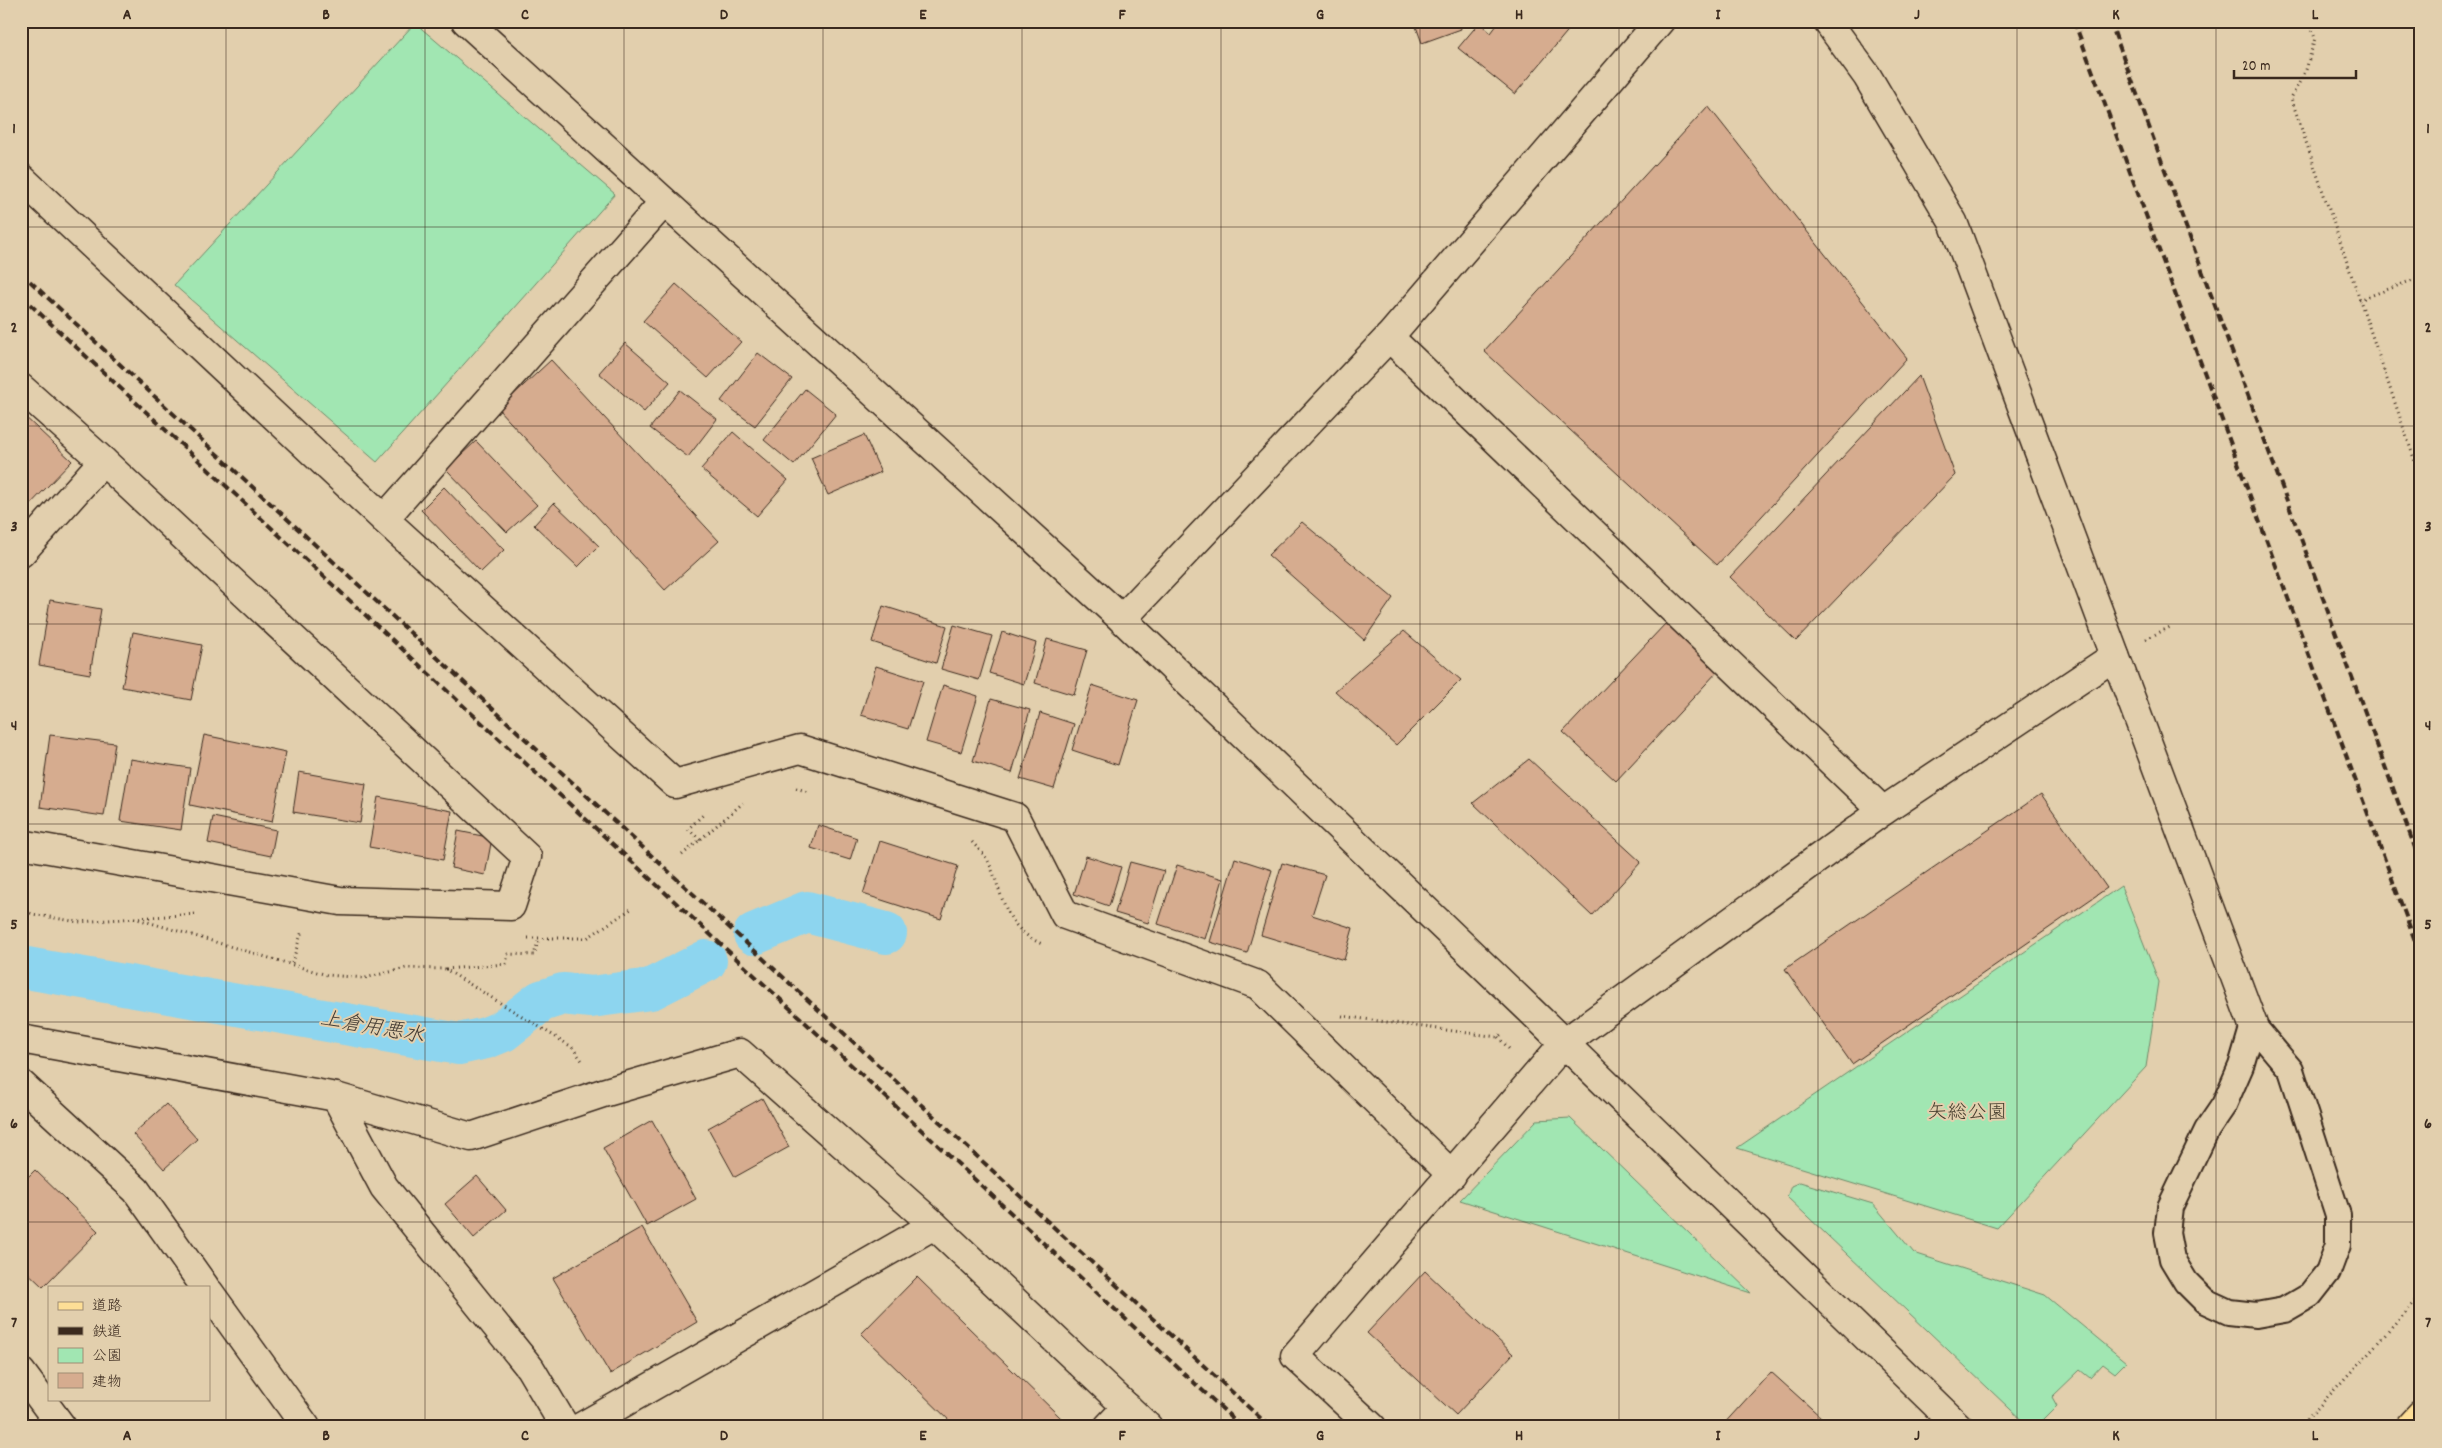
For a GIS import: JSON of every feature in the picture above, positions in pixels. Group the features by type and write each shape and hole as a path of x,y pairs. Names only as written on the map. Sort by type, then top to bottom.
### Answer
{"main road":[{"path":"2408,1427 2421,1414"}],"street":[{"path":"466,21 1122,619 1564,1043 1959,1427"},
{"path":"1122,619 1389,337 1660,21"},
{"path":"1827,21 1867,76 1953,222 2253,1025"},
{"path":"21,178 384,519 675,784 800,749 1015,816 1065,915 1258,985 1452,1175"},
{"path":"384,519 664,202"},
{"path":"1389,337 1883,812"},
{"path":"21,388 103,461 527,857 511,906 340,901 21,844"},
{"path":"21,553 103,461"},
{"path":"1372,1427 1295,1356 1564,1043 1883,812 2115,656"},
{"path":"21,1039 336,1097 471,1138 603,1092 740,1053 934,1225 1148,1427"},
{"path":"21,1084 136,1190 204,1286"},
{"path":"336,1097 384,1187 530,1368 565,1427"},
{"path":"581,1427 934,1225"},
{"path":"210,1293 306,1427"},
{"path":"21,1372 62,1427"},
{"path":"1108,1427 1127,1407"}],"lane":[{"path":"2253,1025 2291,1070 2338,1215 2338,1244 2328,1272 2310,1295 2284,1310 2256,1315 2229,1312 2206,1300 2199,1294 2186,1282 2172,1259 2167,1233 2170,1207 2207,1130 2224,1105 2241,1066 2253,1025"}],"path":[{"path":"2309,21 2315,38 2306,70 2291,98 2421,480"},
{"path":"2359,300 2421,276"},
{"path":"792,787 818,794"},
{"path":"682,855 748,799"},
{"path":"700,840 688,829 704,814"},
{"path":"21,909 32,914 78,922 203,913"},
{"path":"131,917 292,963 327,975 365,978 406,968 445,969 506,964 508,954 534,955 539,938 587,938 631,909"},
{"path":"292,963 302,930 293,928"},
{"path":"445,969 572,1047"},
{"path":"2300,1427 2421,1296"}],"green space":[{"path":"415,23 615,194 377,462 174,285"},
{"name":"矢総公園","path":"2121,886 2159,982 2146,1067 1997,1228 1737,1148"},
{"path":"1570,1118 1751,1293 1460,1200 1537,1120"},
{"path":"1800,1182 1873,1204 1914,1253 2045,1295 2126,1362 2115,1373 2103,1364 2090,1378 2080,1370 2052,1397 2057,1406 2036,1427 2029,1427 1787,1197 1791,1186"}],"building":[{"path":"1414,21 1459,21 1461,29 1422,43"},
{"path":"1500,21 1564,21 1571,27 1515,94 1458,48 1479,23 1491,33"},
{"path":"1708,106 1907,358 1717,565 1484,351"},
{"path":"676,284 741,342 708,378 643,321"},
{"path":"625,343 670,382 644,412 599,373"},
{"path":"758,353 792,379 755,426 721,401"},
{"path":"551,360 719,541 665,590 498,409"},
{"path":"1919,376 1955,475 1796,641 1730,577"},
{"path":"805,389 836,414 794,465 764,440"},
{"path":"680,390 717,419 688,457 650,428"},
{"path":"21,413 72,461 21,514"},
{"path":"733,432 788,480 757,516 701,469"},
{"path":"864,435 881,472 828,495 811,458"},
{"path":"476,441 537,505 507,532 446,469"},
{"path":"444,487 504,550 481,572 421,510"},
{"path":"554,503 599,546 578,567 534,525"},
{"path":"1302,522 1393,598 1364,640 1268,555"},
{"path":"50,600 101,609 90,674 39,665"},
{"path":"883,606 947,626 936,663 872,642"},
{"path":"1666,623 1718,671 1616,781 1563,732"},
{"path":"954,625 992,636 979,680 941,669"},
{"path":"1404,631 1461,680 1396,745 1335,691"},
{"path":"133,632 202,645 191,700 122,687"},
{"path":"1002,632 1036,643 1024,684 989,673"},
{"path":"1047,639 1087,650 1074,695 1035,683"},
{"path":"876,666 923,681 908,729 861,715"},
{"path":"943,685 978,696 961,752 926,742"},
{"path":"1092,685 1138,700 1118,765 1072,750"},
{"path":"991,699 1030,710 1012,773 973,761"},
{"path":"1040,713 1074,724 1054,789 1020,779"},
{"path":"50,735 115,743 104,816 40,807"},
{"path":"204,735 286,752 272,822 190,805"},
{"path":"130,759 190,768 181,830 120,821"},
{"path":"1529,759 1641,862 1592,916 1473,803"},
{"path":"299,772 366,784 360,823 293,812"},
{"path":"2041,794 2107,888 1852,1064 1785,969"},
{"path":"378,797 452,811 443,860 369,847"},
{"path":"213,817 276,830 271,856 208,843"},
{"path":"818,825 857,838 850,860 811,848"},
{"path":"458,831 492,838 485,875 451,868"},
{"path":"880,841 958,866 941,919 863,894"},
{"path":"1086,856 1121,867 1109,906 1074,894"},
{"path":"1235,858 1272,870 1247,953 1210,942"},
{"path":"1130,862 1164,871 1148,923 1115,913"},
{"path":"1282,863 1325,875 1312,915 1353,928 1344,960 1261,935"},
{"path":"1177,865 1223,879 1205,939 1158,924"},
{"path":"762,1098 789,1147 735,1177 708,1128"},
{"path":"166,1104 197,1139 164,1169 133,1134"},
{"path":"652,1120 696,1199 647,1226 603,1148"},
{"path":"35,1170 98,1231 43,1287 21,1266 21,1184"},
{"path":"477,1176 506,1210 474,1238 445,1204"},
{"path":"642,1227 697,1322 610,1374 553,1278"},
{"path":"1425,1271 1513,1354 1456,1415 1367,1333"},
{"path":"917,1277 1061,1418 1052,1427 956,1427 861,1334"},
{"path":"1771,1372 1832,1427 1721,1427"}],"waterway":[{"name":"上倉用悪水","path":"754,934 807,912 886,933"},
{"name":"上倉用悪水","path":"21,967 459,1044 486,1038 503,1031 541,1001 563,994 591,997 651,989 706,961"}],"railway":[{"path":"2074,21 2421,957"},
{"path":"2110,21 2421,864"},
{"path":"21,273 1270,1427"},
{"path":"21,296 1242,1427"}]}
